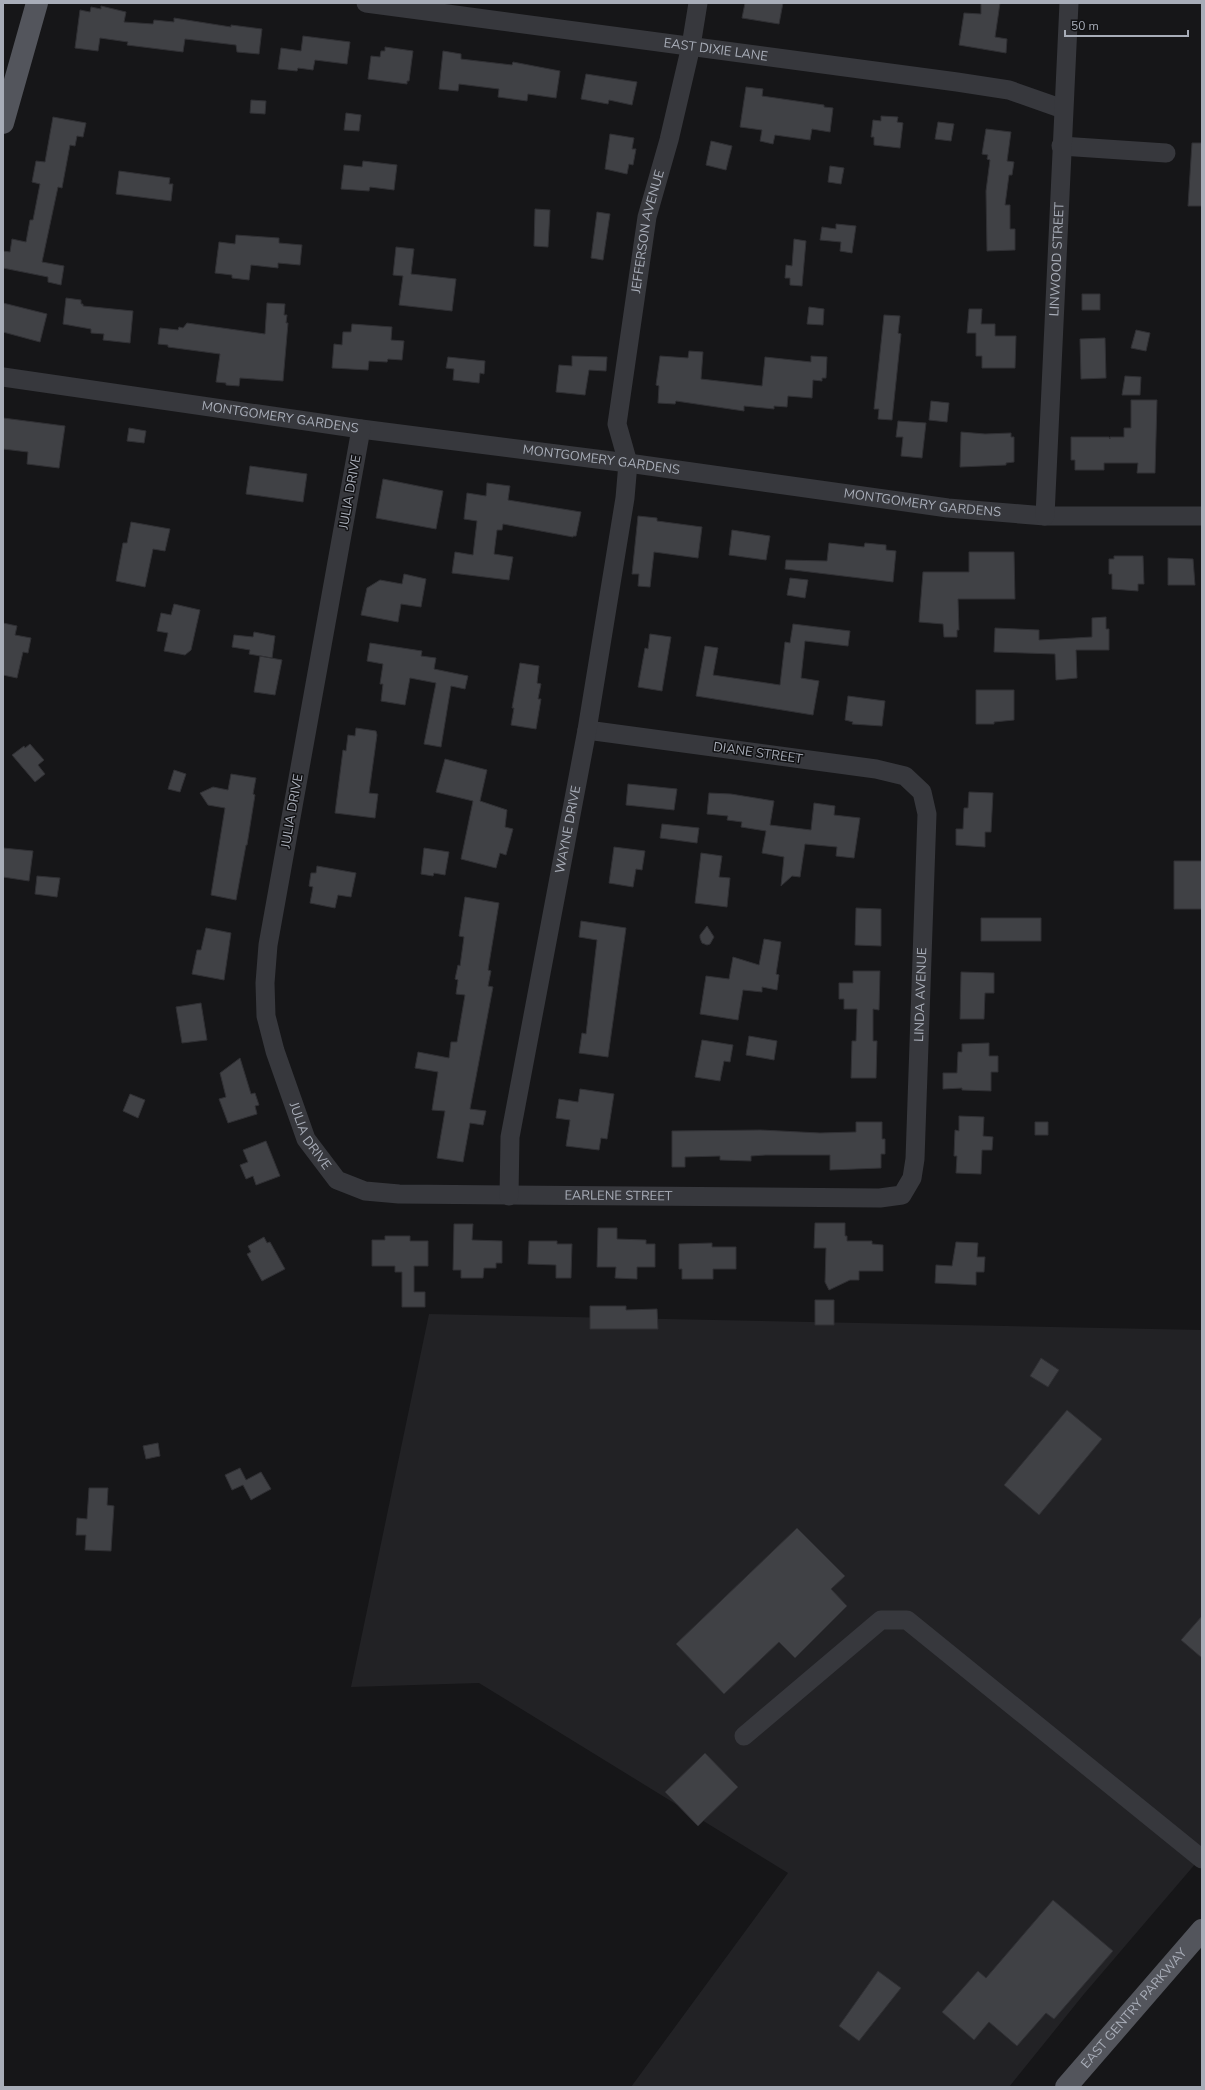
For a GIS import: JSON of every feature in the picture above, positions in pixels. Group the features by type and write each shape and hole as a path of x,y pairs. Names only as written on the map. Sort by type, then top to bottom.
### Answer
{"main road":[{"path":"3,123 37,3"},
{"name":"EAST GENTRY PARKWAY","path":"1066,2087 1202,1930"}],"street":[{"name":"EAST DIXIE LANE","path":"366,3 1009,90 1063,109"},
{"name":"JEFFERSON AVENUE","path":"628,463 617,424 648,217 669,140 691,46 698,3"},
{"name":"LINWOOD STREET","path":"1045,516 1061,146 1069,3"},
{"path":"1061,146 1166,153"},
{"name":"MONTGOMERY GARDENS","path":"3,377 361,429 628,463 948,508 1045,516 1202,516"},
{"name":"JULIA DRIVE","path":"337,1180 306,1139 273,1044 266,1016 265,983 268,945 361,429"},
{"name":"WAYNE DRIVE","path":"509,1196 510,1137 587,730 625,498 628,463"},
{"name":"DIANE STREET","path":"587,730 876,769 905,776 922,792"},
{"name":"LINDA AVENUE","path":"902,1195 912,1178 915,1159 927,814 922,792"},
{"name":"EARLENE STREET","path":"337,1180 365,1191 399,1194 880,1198 902,1195"},
{"path":"744,1736 881,1620 907,1620 1202,1859"}],"shaded area":[{"path":"429,1314 1202,1330 1202,1856 1084,1994 1009,2087 631,2087 788,1873 479,1683 351,1687"}],"building":[{"path":"745,3 783,3 779,24 742,18"},
{"path":"981,3 1000,3 995,37 1007,39 1006,53 959,45 964,13 981,14"},
{"path":"101,6 126,12 124,22 153,24 154,20 174,22 174,18 231,27 231,25 262,29 259,54 237,52 236,45 185,39 183,52 127,45 128,42 100,38 98,51 75,48 80,10 90,12 91,7 101,9"},
{"path":"303,36 350,42 347,64 315,60 313,70 298,68 297,71 278,69 281,48 301,51"},
{"path":"385,47 413,51 409,81 407,81 407,84 368,79 371,56 380,57 381,51 385,51"},
{"path":"443,51 461,54 461,59 512,65 513,62 560,71 556,98 528,94 527,101 498,97 499,89 459,84 458,91 439,89"},
{"path":"586,74 637,82 632,105 609,100 608,104 581,99"},
{"path":"746,87 763,89 762,96 824,105 824,107 833,108 830,132 812,129 810,140 775,135 773,144 760,141 762,130 740,127"},
{"path":"251,100 266,101 265,114 250,113"},
{"path":"346,113 361,115 359,131 344,130"},
{"path":"881,116 898,117 897,122 903,123 900,148 874,145 874,137 871,137 873,120 881,121"},
{"path":"53,117 86,123 83,137 77,136 75,146 70,145 62,188 58,187 42,262 64,266 61,285 48,282 48,277 3,268 3,251 10,252 12,239 26,242 30,220 33,220 40,184 32,182 36,161 45,162"},
{"path":"938,122 954,124 951,141 935,139"},
{"path":"986,129 1011,132 1007,161 1014,162 1012,175 1009,175 1005,205 1010,205 1010,229 1015,229 1015,250 987,251 986,191 990,160 987,159 988,155 982,154"},
{"path":"610,134 634,138 632,149 636,149 633,165 629,164 627,174 605,169"},
{"path":"711,141 732,146 726,170 706,165"},
{"path":"1192,143 1202,143 1202,206 1188,206"},
{"path":"363,161 397,165 394,190 370,187 369,191 341,189 344,165 362,167"},
{"path":"830,166 844,168 841,184 828,182"},
{"path":"119,171 170,178 169,184 173,184 171,201 116,194"},
{"path":"535,209 550,210 548,247 534,246"},
{"path":"597,212 610,214 603,260 591,258"},
{"path":"836,224 856,226 852,253 840,251 841,242 820,240 822,227 836,229"},
{"path":"236,235 279,238 279,243 302,245 300,265 278,263 278,268 251,265 249,280 232,278 232,275 215,273 219,242 235,244"},
{"path":"794,239 806,241 802,286 790,285 790,278 785,278 786,265 792,266"},
{"path":"396,247 414,249 411,274 456,279 452,311 399,305 403,276 393,275"},
{"path":"1082,294 1100,294 1100,310 1082,310"},
{"path":"66,298 81,300 81,304 83,304 83,306 133,311 130,343 103,340 104,334 91,333 91,329 63,324"},
{"path":"3,303 47,314 40,342 3,332"},
{"path":"267,303 285,304 284,315 287,315 286,323 288,323 283,381 240,378 239,386 226,385 226,383 216,382 220,354 168,347 168,345 158,344 160,328 178,330 179,327 183,328 187,323 265,334"},
{"path":"809,307 824,309 823,325 807,324"},
{"path":"969,309 982,309 981,324 995,324 995,336 1016,336 1015,368 982,368 982,356 976,356 976,333 967,333"},
{"path":"884,315 900,316 898,333 901,334 892,420 878,419 879,409 874,409"},
{"path":"352,324 392,327 391,340 404,341 402,360 388,359 387,362 369,361 368,370 332,368 334,344 342,345 343,332 351,332"},
{"path":"1136,330 1150,333 1146,351 1131,348"},
{"path":"1105,338 1106,378 1081,379 1080,339"},
{"path":"689,351 703,352 701,379 762,386 765,357 811,362 811,356 827,357 826,378 822,378 822,381 813,380 812,398 788,396 787,407 774,406 774,409 744,406 744,411 676,401 675,404 658,403 659,386 656,385 660,356 688,358"},
{"path":"572,356 607,357 606,371 589,370 585,395 556,392 559,365 572,366"},
{"path":"448,357 485,361 484,374 480,373 479,383 453,380 454,369 446,368"},
{"path":"1125,376 1141,377 1140,395 1122,395"},
{"path":"1131,400 1157,400 1155,473 1137,473 1138,463 1104,463 1104,470 1075,470 1075,460 1071,460 1071,437 1109,437 1110,439 1110,437 1124,437 1124,428 1131,428"},
{"path":"931,401 949,403 947,422 929,420"},
{"path":"3,418 65,426 59,468 27,464 28,452 3,449"},
{"path":"898,421 926,423 922,458 901,456 903,437 896,437"},
{"path":"129,428 146,431 144,443 127,441"},
{"path":"961,432 985,434 1011,433 1011,437 1014,437 1014,462 1006,463 1006,465 960,467"},
{"path":"250,466 307,474 303,502 246,494"},
{"path":"383,479 443,491 436,529 376,518"},
{"path":"487,483 510,486 508,500 581,512 576,536 573,537 503,524 502,530 497,530 494,554 513,557 509,580 452,573 455,552 473,555 477,521 464,519 467,493 486,496"},
{"path":"638,516 657,518 657,521 702,527 698,558 654,552 650,587 638,586 639,574 632,574"},
{"path":"131,522 170,529 165,551 153,549 145,587 116,581 123,543 127,543"},
{"path":"732,530 770,536 766,560 729,555"},
{"path":"829,543 864,547 865,543 886,545 886,550 896,551 893,582 785,569 786,560 827,561"},
{"path":"969,552 1014,552 1015,599 958,599 959,630 957,630 957,637 944,637 943,624 919,622 923,572 969,572"},
{"path":"1114,556 1143,556 1144,584 1138,584 1138,591 1112,589 1112,574 1109,574 1109,559 1114,559"},
{"path":"1168,558 1193,559 1195,585 1168,585"},
{"path":"404,574 426,579 421,607 401,604 398,622 361,615 367,588 380,580 402,584"},
{"path":"790,578 808,580 805,598 787,595"},
{"path":"174,604 200,610 191,650 185,655 164,651 168,633 157,631 161,613 171,615"},
{"path":"1106,617 1106,629 1109,629 1109,650 1076,650 1077,678 1056,680 1055,654 994,652 995,628 1039,630 1039,640 1092,637 1092,618"},
{"path":"3,623 17,626 15,635 31,638 28,653 23,652 17,678 3,675"},
{"path":"793,624 850,631 848,646 805,641 801,678 819,681 813,715 696,696 705,646 718,648 713,675 780,685 785,642 790,643"},
{"path":"254,632 275,636 272,658 249,654 250,650 232,647 234,635 253,637"},
{"path":"650,634 671,637 662,691 638,687 645,648 648,649"},
{"path":"370,643 422,651 421,656 436,658 434,669 468,676 465,689 451,686 441,747 424,744 436,683 410,678 405,705 381,701 383,684 380,684 383,664 367,661"},
{"path":"260,656 282,660 275,695 254,692"},
{"path":"520,663 539,666 537,683 541,684 538,699 541,699 536,729 511,725 514,708 512,708"},
{"path":"976,690 1014,690 1014,720 994,722 994,724 976,724"},
{"path":"848,696 885,701 882,726 852,724 853,722 845,720"},
{"path":"356,728 376,731 377,735 369,793 378,794 375,818 335,813 343,750 346,751 348,735 355,736"},
{"path":"30,744 44,760 38,765 45,774 35,782 12,755 24,746 25,748"},
{"path":"445,759 487,770 480,801 507,810 505,827 513,829 506,855 500,853 496,868 461,859 473,801 436,792"},
{"path":"174,770 186,774 180,792 168,789"},
{"path":"231,774 256,778 253,794 255,795 247,845 236,900 211,895 225,808 208,805 200,793 213,787 228,790"},
{"path":"628,784 677,789 674,810 626,805"},
{"path":"969,792 993,793 991,832 985,832 985,847 956,845 956,829 963,829 964,808 968,808"},
{"path":"709,793 731,794 774,801 770,825 811,830 814,803 835,806 834,815 860,818 854,858 836,856 837,847 805,844 800,877 792,876 781,886 784,857 762,853 766,831 741,827 742,822 727,820 728,816 707,814"},
{"path":"662,824 699,828 697,843 660,838"},
{"path":"614,847 645,851 642,870 636,869 633,887 609,883"},
{"path":"3,848 33,851 29,881 3,877"},
{"path":"424,848 449,852 445,875 434,873 433,876 421,874"},
{"path":"701,853 722,856 719,877 730,878 727,907 695,903"},
{"path":"1174,861 1202,861 1202,909 1174,909"},
{"path":"317,866 356,873 351,897 338,895 335,908 310,903 313,887 309,886 311,873 316,873"},
{"path":"37,876 60,878 57,897 35,894"},
{"path":"465,897 499,903 488,970 491,971 488,986 493,987 470,1109 486,1111 483,1125 470,1123 463,1162 437,1158 445,1111 432,1110 438,1072 415,1068 418,1052 449,1058 451,1042 457,1042 465,995 456,994 458,980 455,979 458,965 460,966 464,937 459,936"},
{"path":"856,908 881,909 881,946 855,945"},
{"path":"981,918 1041,918 1041,941 981,941"},
{"path":"581,921 626,928 608,1057 579,1053 582,1033 586,1034 597,940 579,937"},
{"path":"707,926 714,937 710,944 707,945 702,943 700,935"},
{"path":"206,928 231,933 224,980 192,974 197,950 201,950"},
{"path":"764,939 781,942 776,974 779,975 777,990 762,987 762,992 743,990 738,1020 700,1014 706,976 729,979 733,957 759,965"},
{"path":"853,971 880,971 879,1010 873,1009 873,1041 877,1041 876,1078 851,1078 852,1041 856,1041 857,1009 844,1009 844,999 839,999 839,983 853,983"},
{"path":"961,972 994,973 994,993 985,993 984,1019 960,1019"},
{"path":"201,1003 207,1040 182,1043 176,1007"},
{"path":"749,1036 777,1041 774,1060 746,1055"},
{"path":"702,1040 733,1045 730,1062 724,1061 720,1081 695,1077"},
{"path":"989,1043 989,1056 998,1056 998,1072 991,1072 991,1091 962,1090 962,1088 943,1089 943,1073 957,1073 958,1052 962,1052 962,1044"},
{"path":"240,1058 251,1094 255,1093 259,1105 255,1106 257,1114 228,1123 219,1099 226,1097 220,1073"},
{"path":"580,1089 614,1094 607,1139 601,1138 599,1150 566,1146 570,1120 556,1118 559,1099 578,1102"},
{"path":"130,1094 145,1100 138,1118 123,1111"},
{"path":"959,1116 984,1117 983,1136 993,1137 992,1150 982,1150 981,1174 956,1173 957,1156 954,1156 955,1130 959,1131"},
{"path":"856,1122 882,1122 882,1139 885,1139 885,1154 881,1154 881,1168 830,1170 830,1155 751,1156 751,1161 720,1160 720,1156 685,1157 685,1167 672,1167 672,1131 761,1130 820,1133 856,1132"},
{"path":"1035,1122 1048,1122 1048,1135 1035,1135"},
{"path":"266,1141 280,1176 256,1185 253,1176 246,1179 240,1165 248,1162 243,1150"},
{"path":"815,1223 845,1223 845,1236 847,1236 847,1241 872,1241 872,1244 883,1245 883,1271 859,1271 859,1280 850,1280 829,1290 825,1282 826,1248 814,1248"},
{"path":"454,1224 473,1224 472,1240 502,1241 502,1263 496,1263 496,1268 484,1268 483,1278 461,1278 461,1270 453,1270"},
{"path":"598,1228 617,1228 617,1239 646,1240 646,1244 655,1244 655,1267 637,1267 637,1279 615,1278 616,1267 597,1267"},
{"path":"385,1236 410,1236 410,1241 428,1241 428,1266 414,1266 414,1292 425,1292 425,1307 402,1307 402,1272 395,1272 395,1266 372,1266 372,1240 385,1240"},
{"path":"264,1237 267,1243 270,1242 285,1269 262,1281 247,1254 251,1252 248,1246"},
{"path":"529,1241 557,1241 557,1244 572,1244 571,1278 556,1278 556,1265 528,1264"},
{"path":"956,1242 978,1243 977,1257 985,1257 984,1272 976,1272 976,1285 935,1283 936,1265 952,1266"},
{"path":"712,1243 712,1247 736,1247 736,1269 713,1269 713,1279 682,1279 682,1269 679,1269 679,1244"},
{"path":"815,1300 834,1300 834,1325 815,1325"},
{"path":"590,1306 626,1306 626,1310 657,1309 658,1329 590,1329"},
{"path":"1041,1358 1059,1370 1048,1387 1030,1376"},
{"path":"1067,1410 1102,1439 1039,1515 1004,1485"},
{"path":"158,1443 160,1456 146,1459 143,1446"},
{"path":"240,1468 246,1480 261,1472 271,1489 251,1500 243,1485 232,1490 225,1475"},
{"path":"89,1488 108,1488 107,1505 114,1506 111,1551 85,1550 86,1535 76,1535 77,1518 87,1519"},
{"path":"797,1528 845,1576 831,1589 847,1606 795,1658 779,1642 724,1694 676,1644"},
{"path":"1202,1616 1202,1658 1181,1640"},
{"path":"705,1753 738,1787 698,1826 665,1792"},
{"path":"1053,1900 1113,1951 1054,2019 1046,2013 1017,2046 989,2022 974,2040 942,2012 978,1971 986,1978"},
{"path":"878,1971 901,1988 859,2041 839,2026"}]}
